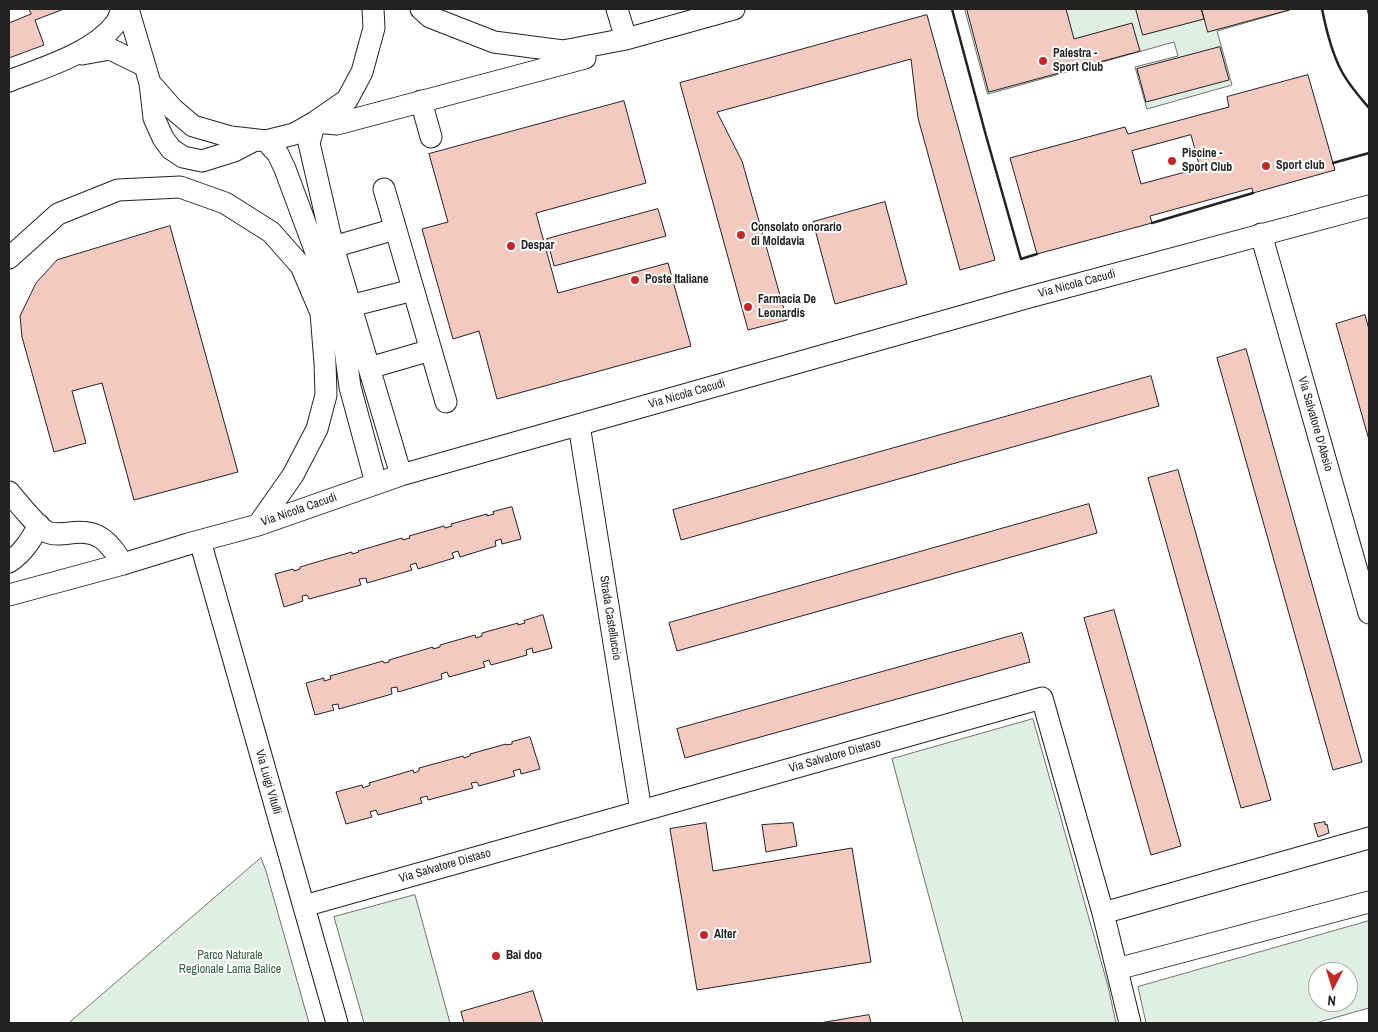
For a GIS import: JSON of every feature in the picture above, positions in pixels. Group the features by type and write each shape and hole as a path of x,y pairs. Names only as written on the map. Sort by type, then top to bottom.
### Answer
{"street":[{"path":"9,81 70,57 100,39 117,21 122,9"},
{"path":"128,9 147,75 154,118 163,138 171,149 183,157 202,161 260,141 294,134 346,100 362,72 374,28 373,9"},
{"path":"421,9 430,17 494,42 563,51 626,39 734,9"},
{"path":"617,9 626,39"},
{"path":"315,122 337,124 421,102 593,56 626,39"},
{"path":"70,57 110,49 147,75 173,109 193,126 231,137 260,141 278,154 342,326 350,387 376,483"},
{"path":"421,102 431,137"},
{"path":"315,122 309,143 333,247 401,475"},
{"path":"9,258 58,214 118,190 180,187 225,203 271,232 300,266 321,312 326,395 317,428 293,475 258,525"},
{"path":"384,189 446,402"},
{"name":"Via Nicola Cacudi","path":"9,595 258,525 401,475 1026,298 1369,206"},
{"path":"333,247 395,229"},
{"name":"Via Salvatore D'Alesio","path":"1261,234 1369,613"},
{"path":"350,306 413,290"},
{"path":"369,368 431,350"},
{"name":"Strada Castelluccio","path":"579,425 641,811"},
{"path":"9,492 47,532 57,534 91,533 103,539 112,547 123,564"},
{"path":"9,562 19,555 39,525"},
{"name":"Via Luigi Vitulli","path":"200,541 336,1023"},
{"name":"Via Salvatore Distaso","path":"304,906 1042,698 1103,913 1130,1023"},
{"path":"1103,913 1369,838"},
{"path":"1118,970 1369,902"}],"green space":[{"name":"Palestra - Sport Club","path":"965,9 1290,10 1217,31 1232,85 1147,109 1135,67 1178,56 1174,42 988,94"},
{"path":"1033,719 1108,986 1116,1023 963,1023 892,759"},
{"name":"Parco Naturale Regionale Lama Balice","path":"261,858 309,1023 69,1023"},
{"path":"415,895 450,1023 364,1023 334,917"},
{"path":"1369,921 1369,1008 1358,1011 1358,962 1308,962 1308,1012 1355,1012 1316,1023 1146,1023 1138,987"}],"building":[{"path":"29,9 64,9 35,20 44,45 9,58 9,23 31,14"},
{"path":"967,9 1066,9 1074,39 1132,23 1140,51 989,92"},
{"path":"1136,9 1201,9 1204,19 1143,35"},
{"path":"1202,9 1289,9 1289,10 1208,32"},
{"path":"927,15 995,260 960,270 918,118 911,59 717,112 742,161 787,320 748,330 680,83"},
{"path":"1220,47 1229,80 1146,102 1137,69"},
{"name":"Piscine - Sport Club","path":"1308,75 1335,170 1253,193 1252,188 1150,216 1152,223 1037,254 1010,158 1125,127 1128,134 1229,107 1227,97","holes":["1191,135 1200,168 1141,184 1132,151"]},
{"path":"624,101 646,183 536,213 558,293 668,263 691,346 497,399 479,331 453,339 422,229 448,222 429,154"},
{"path":"885,202 907,284 835,304 813,222"},
{"path":"658,209 666,236 554,266 547,239"},
{"path":"170,226 238,472 134,500 102,383 72,391 86,443 54,452 22,337 20,316 36,283 57,260"},
{"path":"1365,315 1369,329 1369,440 1336,324"},
{"path":"1246,349 1362,762 1333,770 1217,358"},
{"path":"1151,376 1159,406 681,540 673,510"},
{"path":"1178,470 1271,800 1241,808 1148,478"},
{"path":"1089,504 1097,533 677,651 669,623"},
{"path":"512,507 521,539 502,544 501,539 495,541 496,546 460,557 458,551 452,553 454,558 418,569 416,563 410,565 412,570 367,583 366,578 359,579 361,585 309,599 307,595 302,596 303,601 284,607 275,574 293,569 294,571 300,569 300,567 327,559 352,552 352,554 402,538 403,540 410,538 409,536 444,526 445,528 452,526 451,524 487,514 487,516 494,514 493,512"},
{"path":"1114,610 1181,846 1151,855 1084,618"},
{"path":"543,615 552,648 533,653 532,648 526,650 527,655 491,665 489,660 483,662 485,667 449,677 447,672 441,674 442,679 398,692 397,687 391,688 392,694 339,709 338,704 332,705 334,710 315,715 306,683 324,678 324,681 331,679 330,676 383,661 384,663 389,662 389,660 433,647 433,649 440,647 440,645 475,635 476,638 482,636 482,633 518,623 518,625 525,623 524,621"},
{"path":"1022,633 1030,662 685,758 677,729"},
{"path":"530,737 540,769 521,774 520,769 513,771 515,776 479,786 477,782 471,783 473,788 428,800 427,796 420,798 422,803 378,815 376,810 370,812 372,817 346,824 336,792 362,785 363,788 370,785 369,783 413,770 414,773 419,771 419,768 463,756 464,758 470,756 470,754 512,744 512,742"},
{"path":"1325,822 1329,833 1318,837 1314,824"},
{"path":"706,823 713,871 852,848 871,962 697,990 670,829"},
{"path":"793,823 797,846 766,852 762,825"},
{"path":"533,991 543,1023 464,1023 461,1012"},
{"path":"869,1015 871,1023 820,1023"}],"wall":[{"path":"952,9 1021,259 1037,254"},
{"path":"1322,9 1329,40 1337,63 1350,85 1369,108"},
{"path":"1368,9 1369,14"},
{"path":"1333,163 1369,153"},
{"path":"1152,223 1253,193"}],"place":[{"name":"Palestra - Sport Club","path":"1043,61"},
{"name":"Piscine - Sport Club","path":"1172,161"},
{"name":"Sport club","path":"1266,166"},
{"name":"Consolato onorario di Moldavia","path":"741,235"},
{"name":"Despar","path":"511,246"},
{"name":"Poste Italiane","path":"635,280"},
{"name":"Farmacia De Leonardis","path":"748,307"},
{"name":"Alter","path":"704,935"},
{"name":"Bai doo","path":"496,956"}]}
